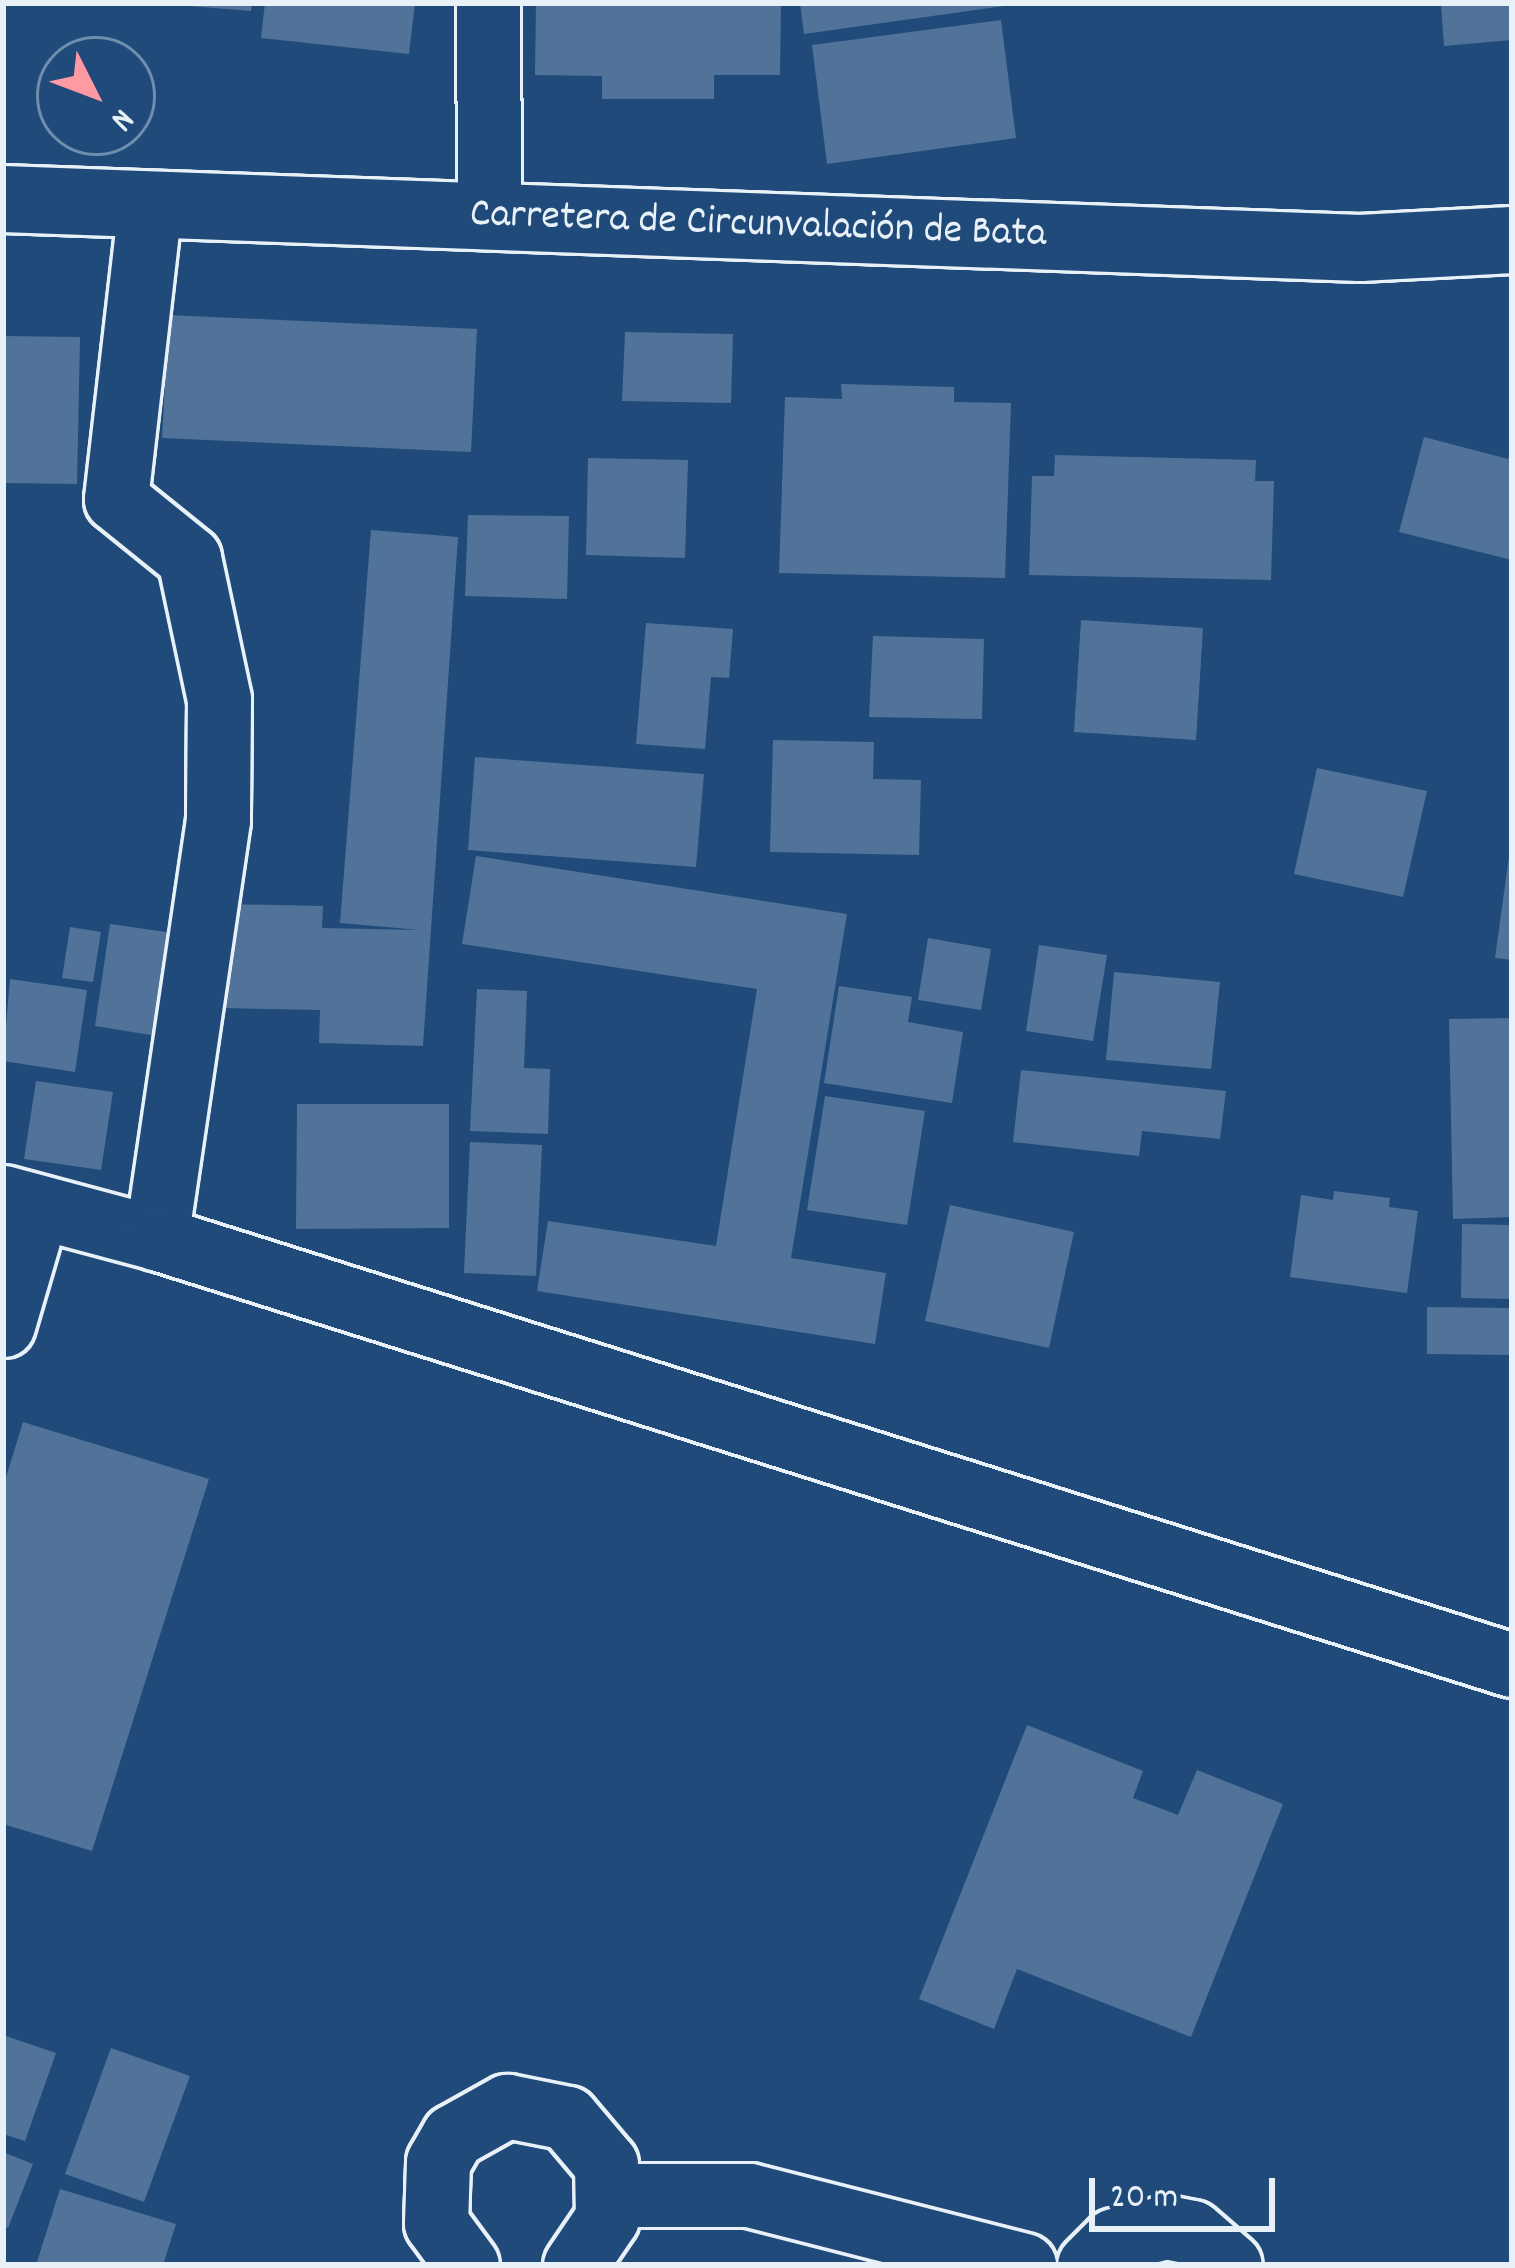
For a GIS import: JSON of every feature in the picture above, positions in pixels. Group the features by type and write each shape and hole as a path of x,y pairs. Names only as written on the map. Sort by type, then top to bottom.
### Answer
{"main road":[{"name":"Carretera de Circunvalación de Bata","path":"3,200 1360,248 1512,240"}],"street":[{"path":"488,3 489,217"},
{"path":"150,205 116,499 189,558 219,699 218,820 156,1238"},
{"path":"3,1324 20,1203 156,1238 1512,1665"},
{"path":"466,2265 436,2223 431,2193 454,2136 478,2116 538,2106 567,2118 606,2164 610,2194 598,2241 575,2265"},
{"path":"610,2194 749,2195 1024,2265"},
{"path":"1089,2265 1114,2240 1166,2227 1203,2239 1230,2265"}],"building":[{"path":"152,3 252,3 251,11"},
{"path":"265,3 415,3 409,54 261,38"},
{"path":"536,3 781,3 780,75 714,75 714,99 602,99 602,76 535,75"},
{"path":"800,3 1004,3 1004,6 804,34"},
{"path":"1441,3 1512,3 1512,40 1444,46"},
{"path":"1001,20 1016,138 827,164 812,45"},
{"path":"169,315 477,329 471,452 162,438"},
{"path":"625,332 733,334 731,403 622,401"},
{"path":"3,336 80,337 77,484 3,483"},
{"path":"841,384 954,387 954,402 1011,403 1005,578 779,573 785,397 842,399"},
{"path":"1424,437 1508,459 1512,449 1512,560 1399,532"},
{"path":"1055,455 1256,460 1255,481 1274,481 1271,580 1029,575 1032,476 1054,476"},
{"path":"588,458 688,460 685,558 586,555"},
{"path":"468,515 569,516 567,599 465,596"},
{"path":"371,530 458,537 423,1046 319,1043 320,1010 221,1008 224,904 323,906 322,928 420,930 340,923"},
{"path":"1081,620 1203,628 1196,740 1074,732"},
{"path":"646,623 733,629 729,678 711,677 705,749 636,744"},
{"path":"873,636 984,639 982,719 869,717"},
{"path":"773,740 874,742 873,779 921,780 919,855 770,852"},
{"path":"475,757 704,774 696,867 468,850"},
{"path":"1317,768 1427,791 1403,897 1294,874"},
{"path":"476,856 847,914 791,1258 886,1273 875,1344 537,1291 548,1221 716,1246 757,989 462,944"},
{"path":"1512,856 1512,960 1495,958"},
{"path":"110,924 180,934 163,1037 95,1026"},
{"path":"70,927 101,932 93,982 62,978"},
{"path":"928,938 991,949 981,1010 918,1000"},
{"path":"1039,945 1107,955 1093,1041 1026,1031"},
{"path":"1114,972 1220,982 1211,1069 1106,1060"},
{"path":"10,979 87,990 75,1072 3,1061"},
{"path":"839,986 912,997 908,1022 963,1032 952,1103 824,1083"},
{"path":"477,989 527,991 524,1068 550,1069 548,1134 470,1131"},
{"path":"1512,1018 1512,1217 1453,1219 1449,1019"},
{"path":"1021,1070 1226,1091 1220,1139 1142,1131 1139,1156 1013,1142"},
{"path":"36,1081 113,1092 101,1170 24,1159"},
{"path":"825,1096 925,1111 907,1225 807,1210"},
{"path":"297,1104 449,1104 449,1228 296,1229"},
{"path":"470,1142 542,1145 536,1276 464,1273"},
{"path":"1334,1191 1390,1198 1389,1207 1418,1211 1407,1293 1290,1277 1301,1195 1333,1200"},
{"path":"950,1205 1074,1232 1049,1348 925,1321"},
{"path":"1462,1224 1512,1225 1512,1299 1461,1298"},
{"path":"1427,1307 1512,1308 1512,1355 1427,1354"},
{"path":"23,1422 209,1479 92,1851 3,1824 3,1487"},
{"path":"1027,1725 1143,1771 1133,1798 1178,1815 1197,1770 1283,1804 1191,2037 1017,1969 994,2029 919,1999"},
{"path":"3,2035 56,2053 25,2141 3,2134"},
{"path":"111,2048 190,2076 144,2202 65,2174"},
{"path":"3,2152 33,2164 8,2228 3,2226"},
{"path":"60,2189 176,2224 163,2265 36,2265"}]}
